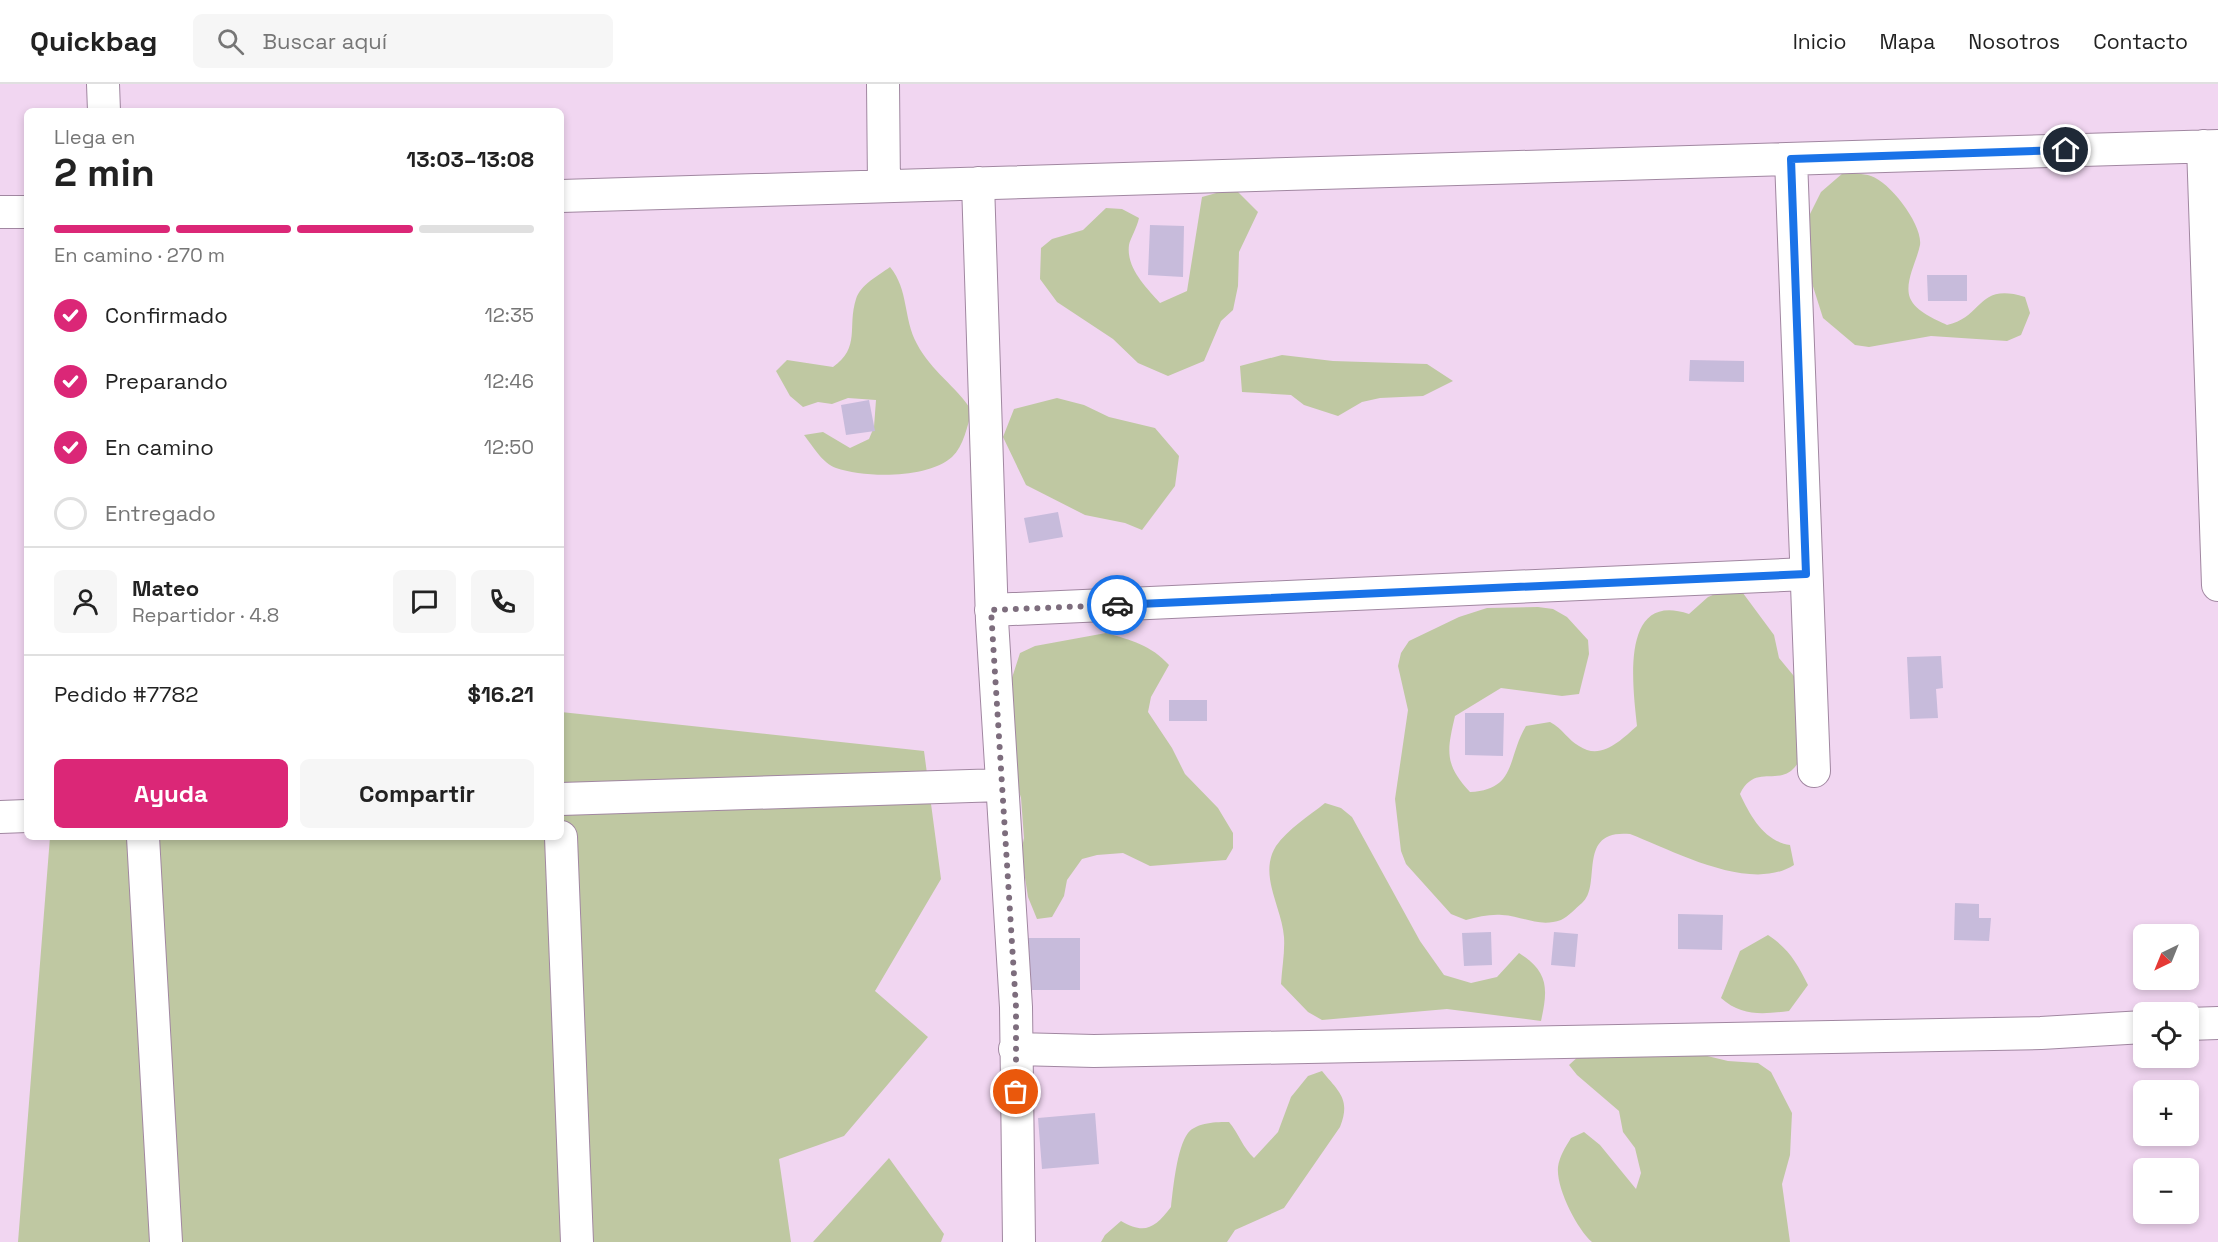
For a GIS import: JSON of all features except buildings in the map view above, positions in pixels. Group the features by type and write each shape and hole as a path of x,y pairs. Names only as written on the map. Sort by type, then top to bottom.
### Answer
{"street":[{"path":"103,84 104,108"},
{"path":"883,84 884,186"},
{"path":"564,196 2210,146 2218,585"},
{"path":"1791,159 1814,771"},
{"path":"978,183 991,610 1016,1007 1019,1242"},
{"path":"0,212 24,212"},
{"path":"991,610 1806,574"},
{"path":"564,799 1002,785"},
{"path":"0,817 24,816"},
{"path":"143,840 166,1242"},
{"path":"561,840 577,1242"},
{"path":"2199,1024 2218,1023"},
{"path":"1015,1049 1094,1052 2029,1033 2133,1028"}],"green space":[{"path":"1843,173 1868,175 1879,180 1896,195 1911,216 1920,237 1909,285 1910,298 1917,307 1947,325 1968,315 1989,297 2009,294 2025,297 2030,313 2021,335 2007,341 1931,336 1869,347 1855,345 1823,318 1810,277 1806,222 1821,192"},
{"path":"1234,188 1258,212 1239,252 1238,286 1233,310 1221,321 1204,361 1168,376 1138,363 1113,339 1057,302 1040,279 1041,248 1052,239 1083,230 1106,208 1122,209 1139,218 1129,245 1129,253 1134,269 1143,284 1160,303 1187,291 1202,197"},
{"path":"890,267 900,285 917,344 929,362 972,411 965,436 959,447 952,457 941,464 912,473 863,474 831,466 818,454 804,435 823,432 850,448 869,439 874,427 876,400 848,398 832,404 818,402 803,407 790,396 776,371 787,360 833,367 842,359 852,336 854,309 858,294 870,281"},
{"path":"1282,355 1333,361 1427,364 1453,381 1423,396 1380,398 1362,402 1338,416 1304,405 1291,395 1242,392 1240,366"},
{"path":"1057,398 1084,405 1109,417 1155,428 1179,456 1175,486 1142,530 1125,523 1085,515 1026,485 1003,437 1014,409"},
{"path":"1737,585 1774,635 1779,658 1817,704 1807,745 1795,767 1788,773 1753,780 1740,794 1759,827 1773,839 1790,845 1794,865 1776,872 1756,874 1734,872 1690,859 1630,834 1613,835 1602,840 1596,849 1588,895 1561,920 1545,923 1498,915 1466,920 1451,914 1406,864 1401,851 1395,799 1408,710 1398,666 1401,653 1409,641 1459,617 1487,608 1538,607 1553,609 1567,617 1588,640 1589,654 1579,694 1562,696 1501,688 1455,716 1449,748 1452,765 1470,792 1485,790 1496,785 1503,778 1526,726 1550,722 1575,744 1595,751 1610,747 1624,737 1637,726 1633,667 1635,646 1641,629 1651,616 1667,610 1689,614 1708,597"},
{"path":"1106,633 1148,648 1169,665 1151,697 1148,712 1172,748 1185,774 1218,808 1233,833 1233,848 1226,860 1150,866 1123,853 1082,859 1067,880 1064,896 1052,917 1037,919 1028,897 1021,852 1024,838 1021,798 1000,728 1001,712 1020,653 1035,646"},
{"path":"564,712 924,751 941,879 875,991 928,1037 844,1136 779,1159 791,1242 18,1242 50,840 564,840"},
{"path":"1325,803 1341,808 1352,817 1420,941 1444,975 1471,983 1497,977 1519,953 1536,967 1544,982 1545,1000 1541,1021 1447,1009 1322,1020 1308,1012 1281,984 1284,937 1272,891 1269,868 1271,857 1281,840"},
{"path":"1768,935 1792,957 1808,985 1789,1011 1754,1013 1745,1011 1721,998 1740,951"},
{"path":"1581,1054 1699,1054 1728,1061 1758,1063 1771,1072 1792,1113 1790,1155 1782,1184 1790,1242 1592,1242 1580,1228 1560,1186 1558,1167 1571,1138 1584,1132 1600,1145 1636,1189 1641,1173 1635,1148 1623,1132 1619,1111 1577,1075 1569,1065"},
{"path":"1322,1071 1342,1096 1343,1117 1340,1127 1284,1208 1235,1230 1227,1242 1101,1242 1105,1235 1121,1221 1137,1228 1149,1227 1160,1220 1171,1207 1181,1148 1184,1139 1192,1129 1207,1123 1229,1122 1254,1158 1278,1132 1291,1097 1308,1076"},
{"path":"889,1158 944,1234 941,1242 813,1242"}],"way so far":[{"path":"1016,1092 1016,1007 991,610 1117,605"}],"route":[{"path":"1117,605 1806,574 1791,159 2066,150"}]}
